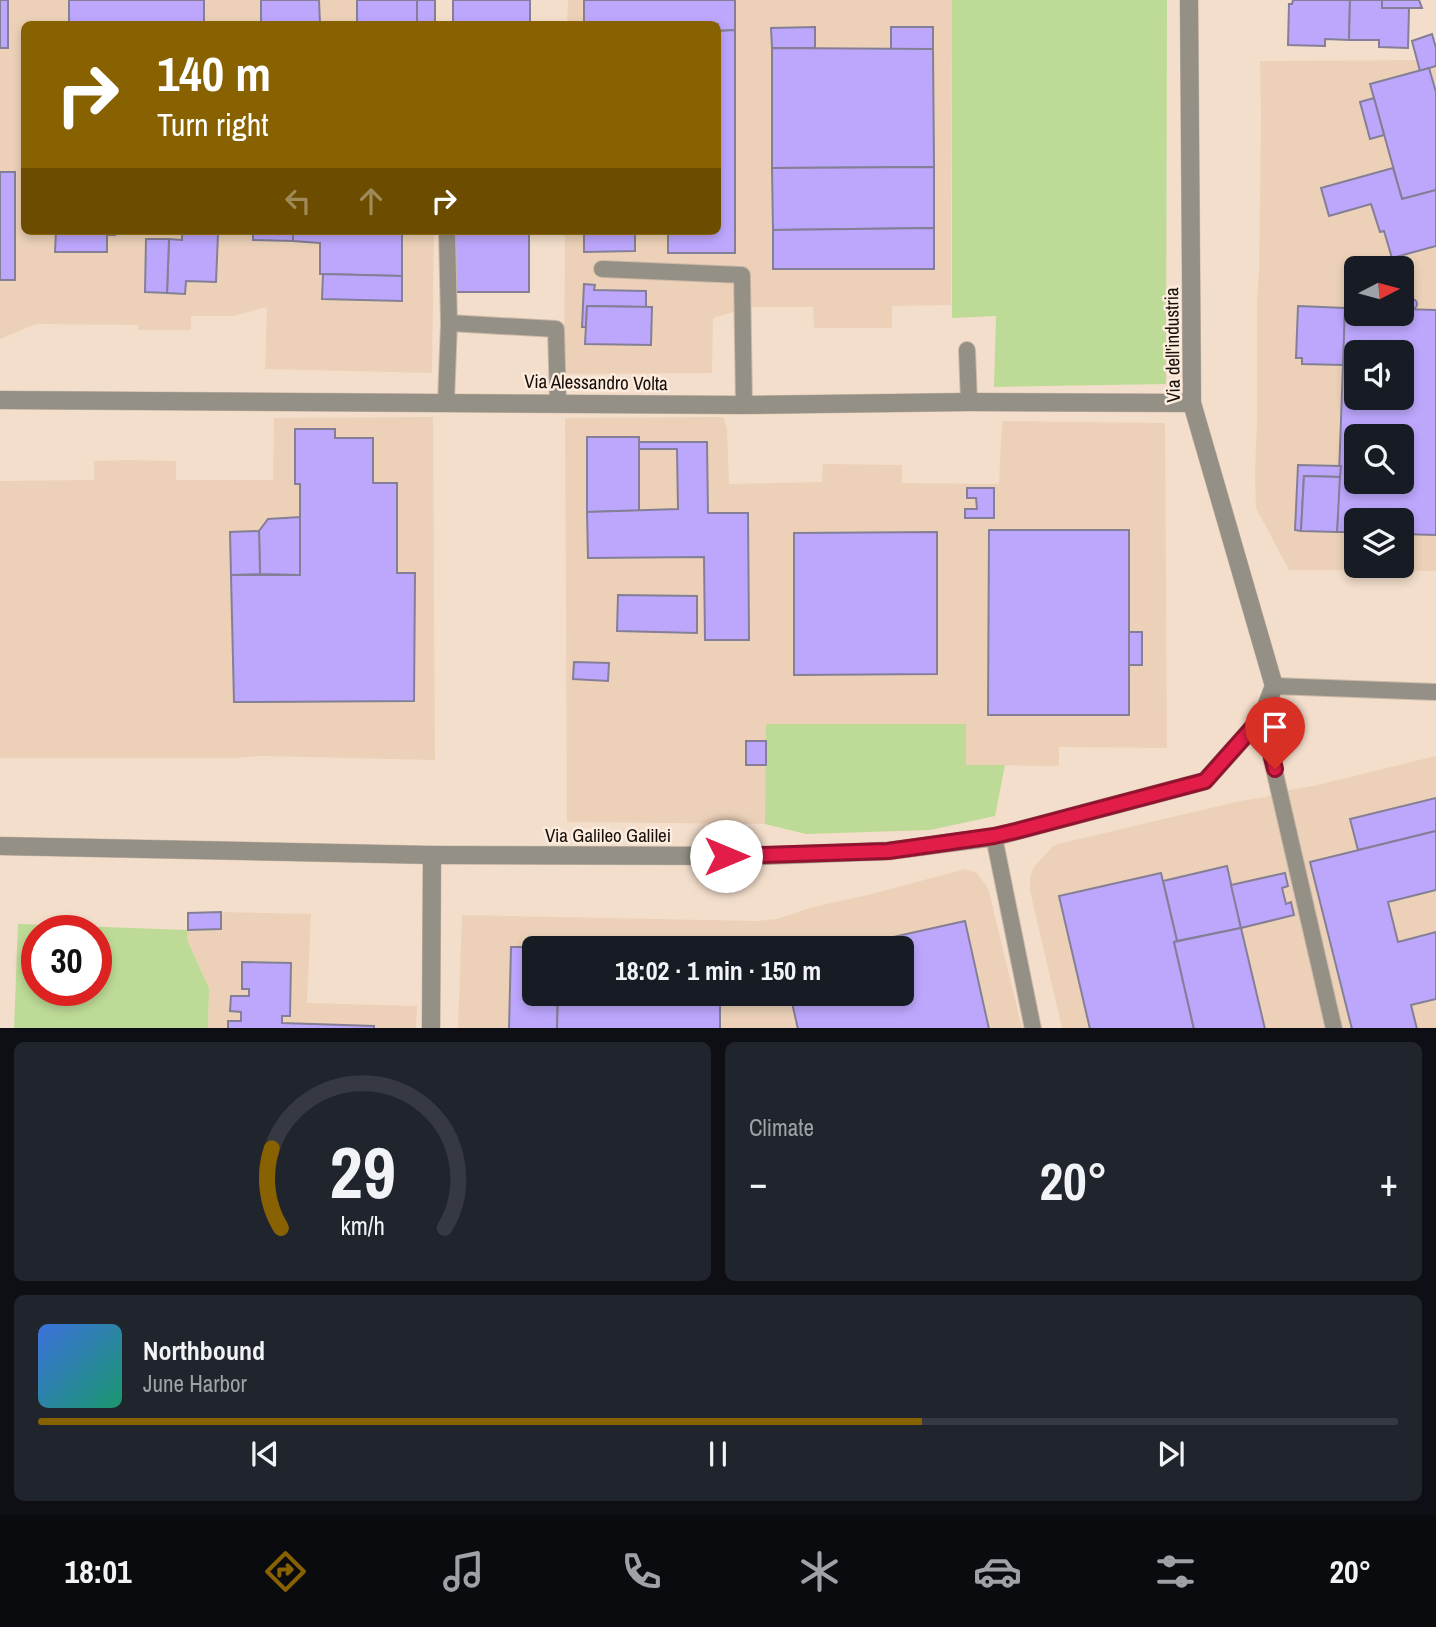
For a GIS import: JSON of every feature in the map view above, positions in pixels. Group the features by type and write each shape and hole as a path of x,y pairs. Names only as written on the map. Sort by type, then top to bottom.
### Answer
{"street":[{"name":"Via dell'industria","path":"1189,0 1192,403 1274,686"},
{"name":"Via Alessandro Volta","path":"0,400 744,405 1192,403"},
{"path":"1262,717 1274,686"},
{"name":"Via Galileo Galilei","path":"0,845 432,855 779,855 888,851 994,836 1205,781 1262,717"},
{"path":"431,1028 432,855"}],"lane":[{"path":"446,402 449,323 447,235"},
{"path":"602,269 742,275 744,405"},
{"path":"449,323 556,328 558,403"},
{"path":"967,349 969,402"},
{"path":"1274,686 1436,692"},
{"path":"1262,717 1335,1028"},
{"path":"994,836 1033,1028"}],"shaded area":[{"path":"0,0 435,0 435,21 21,21 21,235 434,235 432,373 265,369 267,307 233,316 191,316 191,330 138,330 138,325 36,324 0,339"},
{"path":"568,0 952,0 951,305 892,306 892,328 814,328 813,307 750,307 713,318 712,373 564,374 565,235 721,235 721,21 567,21"},
{"path":"1417,60 1421,71 1436,66 1436,571 1414,571 1414,508 1344,508 1344,570 1289,570 1256,508 1260,61"},
{"path":"433,417 435,760 262,756 0,758 0,481 94,480 94,461 127,460 176,461 176,480 273,480 274,418"},
{"path":"723,417 727,428 729,484 822,482 823,464 902,465 902,483 999,484 1002,421 1165,423 1167,748 1059,747 1059,766 966,765 965,724 767,724 765,824 567,822 565,418"},
{"path":"1436,756 1436,1028 1062,1028 1030,891 1033,868 1052,847"},
{"path":"965,869 977,873 988,888 1022,1028 458,1028 462,915 757,921 777,919 813,907"},
{"path":"188,913 311,914 307,1003 417,1006 416,1028 208,1028 209,988 187,940"}],"green space":[{"path":"952,0 1167,0 1166,384 994,387 996,316 952,318"},
{"path":"766,724 966,724 966,765 1005,765 995,816 930,830 806,834 765,824"},
{"path":"18,924 21,924 21,1006 112,1006 112,927 188,930 187,940 209,988 208,1028 14,1028"}],"building":[{"path":"0,0 8,0 8,48 0,48"},
{"path":"69,0 204,0 204,21 69,21"},
{"path":"261,0 319,0 320,21 261,21"},
{"path":"357,0 417,0 417,21 357,21"},
{"path":"417,0 435,0 435,21 417,21"},
{"path":"453,0 530,0 530,21 453,21"},
{"path":"584,0 735,0 735,30 721,31 721,21 584,21"},
{"path":"1293,0 1350,0 1349,40 1325,39 1325,46 1288,45 1289,4 1292,4"},
{"path":"1350,0 1382,0 1382,8 1409,8 1408,48 1379,47 1379,40 1349,40"},
{"path":"1382,0 1419,0 1422,8 1382,8"},
{"path":"815,27 815,48 772,48 771,28"},
{"path":"891,27 933,27 933,49 891,49"},
{"path":"735,30 735,253 668,253 668,235 721,235 721,31"},
{"path":"1432,34 1436,48 1436,66 1420,71 1412,41"},
{"path":"772,48 933,49 934,167 772,168"},
{"path":"1429,68 1436,92 1436,190 1402,199 1370,84"},
{"path":"1374,98 1384,135 1370,139 1360,102"},
{"path":"934,167 934,228 773,230 772,168"},
{"path":"1393,168 1402,199 1436,190 1436,246 1391,256 1384,231 1380,232 1371,204 1329,216 1321,188"},
{"path":"0,172 15,172 15,280 0,280"},
{"path":"934,228 934,269 773,269 773,230"},
{"path":"56,235 107,235 107,252 55,252"},
{"path":"182,235 218,235 216,282 186,281 185,294 167,293 169,239 182,240"},
{"path":"253,235 293,235 293,241 253,240"},
{"path":"293,235 402,235 402,276 320,274 320,243 293,241"},
{"path":"453,235 529,235 529,292 452,292"},
{"path":"584,235 635,235 635,251 584,252"},
{"path":"146,239 169,239 167,293 145,292"},
{"path":"323,274 402,276 402,301 322,299"},
{"path":"584,284 595,285 594,290 646,291 646,307 587,306 586,327 582,327"},
{"path":"587,306 652,307 651,345 585,344"},
{"path":"1298,306 1344,308 1344,365 1302,364 1302,358 1296,358"},
{"path":"1414,309 1436,310 1436,535 1414,534 1414,508 1344,508 1344,532 1337,532 1344,326 1414,326"},
{"path":"295,429 335,429 335,438 373,438 373,483 397,483 397,573 415,573 414,701 234,702 231,575 300,575 300,484 295,484"},
{"path":"587,437 639,437 639,511 587,512"},
{"path":"639,442 707,442 708,513 748,513 749,640 705,640 704,557 588,558 587,512 678,509 677,449 639,449"},
{"path":"1298,465 1341,466 1340,477 1304,476 1301,531 1295,530"},
{"path":"1304,476 1340,477 1337,532 1301,531"},
{"path":"967,488 994,488 994,518 965,518 965,509 977,509 976,498 967,498"},
{"path":"300,517 300,575 260,574 259,531 268,519"},
{"path":"989,530 1129,530 1129,715 988,715"},
{"path":"259,531 260,574 231,575 230,532"},
{"path":"937,532 937,674 794,675 794,533"},
{"path":"618,595 697,596 697,633 617,631"},
{"path":"1129,632 1142,632 1142,665 1129,665"},
{"path":"574,662 609,663 608,681 573,679"},
{"path":"746,741 766,741 766,765 746,765"},
{"path":"1436,798 1436,831 1358,850 1350,819"},
{"path":"1436,831 1436,890 1388,902 1398,942 1436,932 1436,999 1411,1005 1417,1028 1352,1028 1310,862"},
{"path":"1227,866 1241,928 1177,941 1163,881"},
{"path":"1161,873 1194,1028 1090,1028 1059,896"},
{"path":"1285,873 1288,886 1282,888 1286,904 1291,902 1294,915 1241,928 1231,885"},
{"path":"221,912 221,929 188,930 188,913"},
{"path":"965,921 989,1028 798,1028 793,1006 914,1006 914,936 898,936"},
{"path":"1241,928 1265,1028 1194,1028 1174,942"},
{"path":"511,947 522,947 522,1006 558,1006 557,1028 509,1028"},
{"path":"242,962 291,963 290,1016 282,1016 282,1023 374,1028 228,1028 228,1021 241,1021 241,1012 230,1011 231,996 249,996 249,989 242,989"},
{"path":"558,1006 720,1006 720,1028 557,1028"}],"route":[{"path":"726,856 888,851 1016,831 1205,781 1262,717 1275,769"}]}
